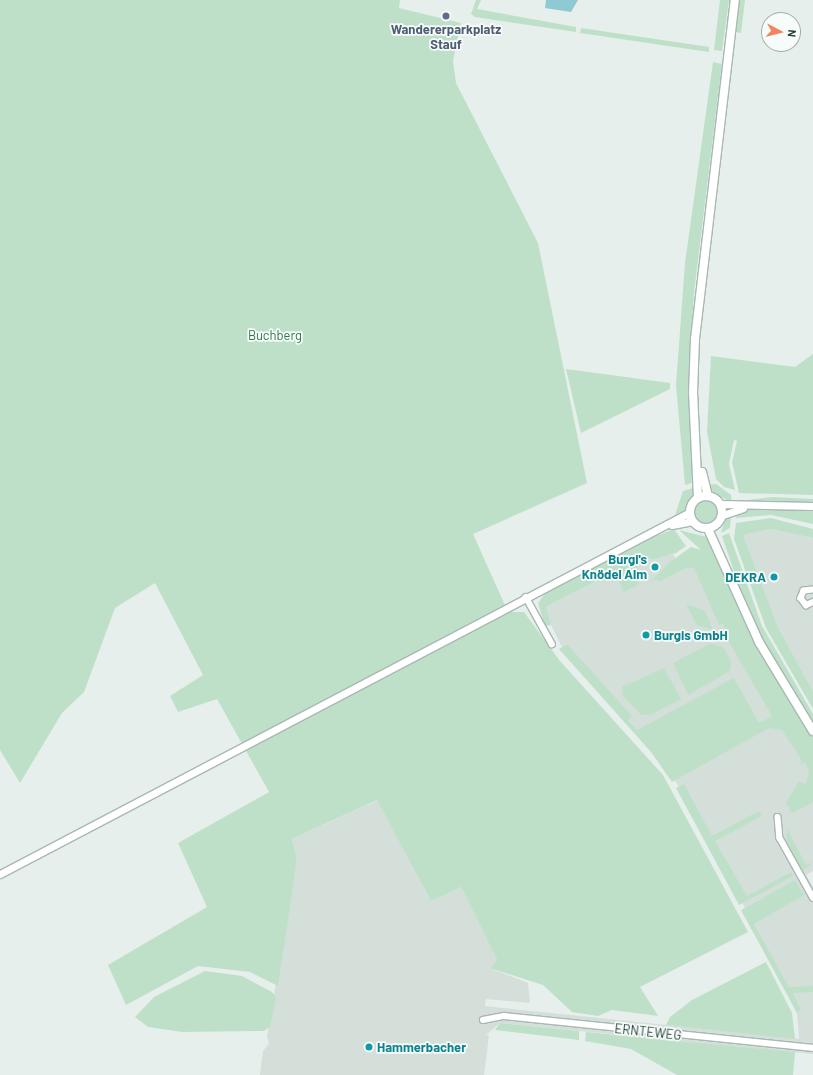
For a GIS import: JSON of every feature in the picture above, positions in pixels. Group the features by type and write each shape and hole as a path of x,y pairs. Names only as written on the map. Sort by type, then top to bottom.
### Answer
{"main road":[{"path":"735,0 695,339 693,393 698,460 698,498 690,512 693,521 708,529 762,647 813,731"},
{"path":"698,460 708,496 720,504 723,515 718,524 708,529"},
{"path":"698,498 708,496"},
{"path":"718,524 721,555"}],"street":[{"path":"720,504 747,506 813,506"},
{"path":"723,515 747,506"},
{"path":"0,874 690,512"},
{"path":"660,528 693,521"},
{"path":"813,590 804,591 801,598 806,605 813,602"},
{"path":"526,597 552,644"},
{"path":"778,817 780,838 813,896"},
{"name":"ERNTEWEG","path":"483,1020 504,1016 813,1048"}],"shaded area":[{"path":"771,529 813,538 813,691 778,627 743,535"},
{"path":"673,554 681,567 696,559 813,772 813,871 806,875 813,887 813,1054 500,1023 486,1035 489,1035 484,1075 260,1075 263,1051 269,1044 267,1036 297,859 292,839 378,800 431,901 461,887 497,960 490,968 528,983 530,1003 486,999 485,1006 799,1039 797,1013 800,1010 752,920 802,893 795,880 745,908 663,758 577,665 567,644 562,647 548,619 546,607 614,572 624,591 635,575 636,565 651,557 652,560"}],"green space":[{"name":"Buchberg","path":"0,0 400,0 399,8 461,23 453,61 456,83 538,243 587,483 473,534 508,612 524,612 560,661 663,775 748,932 640,987 658,1016 612,1010 598,1016 572,1012 543,985 490,968 497,960 461,887 431,901 377,800 292,839 297,859 278,986 250,972 198,966 126,1005 108,965 207,907 178,843 269,792 217,699 178,712 170,696 203,675 155,583 115,608 84,692 62,713 20,783 0,750"},
{"path":"476,0 481,0 477,9 576,27 576,32 475,17 471,14"},
{"path":"720,0 729,0 722,51 714,50"},
{"path":"739,0 745,0 741,33 735,32"},
{"path":"581,28 709,47 709,52 580,33"},
{"path":"713,62 722,64 694,293 688,385 695,482 685,485 676,385 685,263"},
{"path":"813,354 813,495 739,493 732,462 737,441 734,440 729,464 735,490 724,487 716,479 707,432 711,356 795,367"},
{"path":"566,369 670,383 670,389 581,433"},
{"path":"716,484 731,495 732,503 713,492 709,485"},
{"path":"697,487 687,510 675,515 683,491"},
{"path":"772,497 813,499 813,503 740,501"},
{"path":"707,500 715,504 719,512 715,520 707,524 699,520 695,512 699,504"},
{"path":"771,507 813,509 813,524 771,515 736,518 738,511"},
{"path":"731,515 730,528 721,533 725,520"},
{"path":"771,518 813,529 813,538 771,529 743,535 778,627 813,691 813,709 766,628 734,539 736,523"},
{"path":"674,529 686,546 676,553 652,560 651,558 636,565 639,572 635,575 639,584 624,592 614,572 546,607 551,625 545,626 538,603 546,592 634,545"},
{"path":"679,530 711,538 748,627 813,737 813,802 792,813 786,803 799,781 806,785 809,771 805,762 798,766 802,761 782,730 769,728 672,782 651,752 559,649 567,644 632,716 628,720 637,730 734,678 759,723 772,716 723,632 726,630 723,624 719,625 694,568 686,568 659,582 657,579 650,582 670,562 691,547 701,550"},
{"path":"729,533 762,626 813,714 813,725 773,659 742,595 722,536"},
{"path":"686,604 705,611 713,630 697,625"},
{"path":"711,643 724,648 731,662 730,671 688,695 673,663"},
{"path":"664,668 681,699 650,715 641,715 623,696 622,687"},
{"path":"684,784 712,836 759,811 762,816 715,841 747,896 791,872 793,876 739,905 676,788"},
{"path":"787,828 806,865 813,862 803,871 786,840"},
{"path":"795,880 804,895 754,924 789,987 813,986 813,992 793,993 801,1010 797,1013 741,910"},
{"path":"766,962 792,1013 795,1039 666,1025 670,1017 692,1000"},
{"path":"205,971 242,976 272,992 276,997 270,1027 264,1031 182,1032 148,1027 135,1017 154,997"},
{"path":"500,1023 579,1031 579,1040 495,1030"},
{"path":"586,1032 795,1052 793,1075 677,1075 631,1049 585,1041"}],"water":[{"path":"546,0 578,0 571,12 545,8"}],"place":[{"name":"Wandererparkplatz Stauf","path":"446,16"},
{"name":"Burgi's Knödel Alm","path":"655,567"},
{"name":"DEKRA","path":"774,577"},
{"name":"Burgis GmbH","path":"646,635"},
{"name":"Hammerbacher","path":"369,1047"}]}
